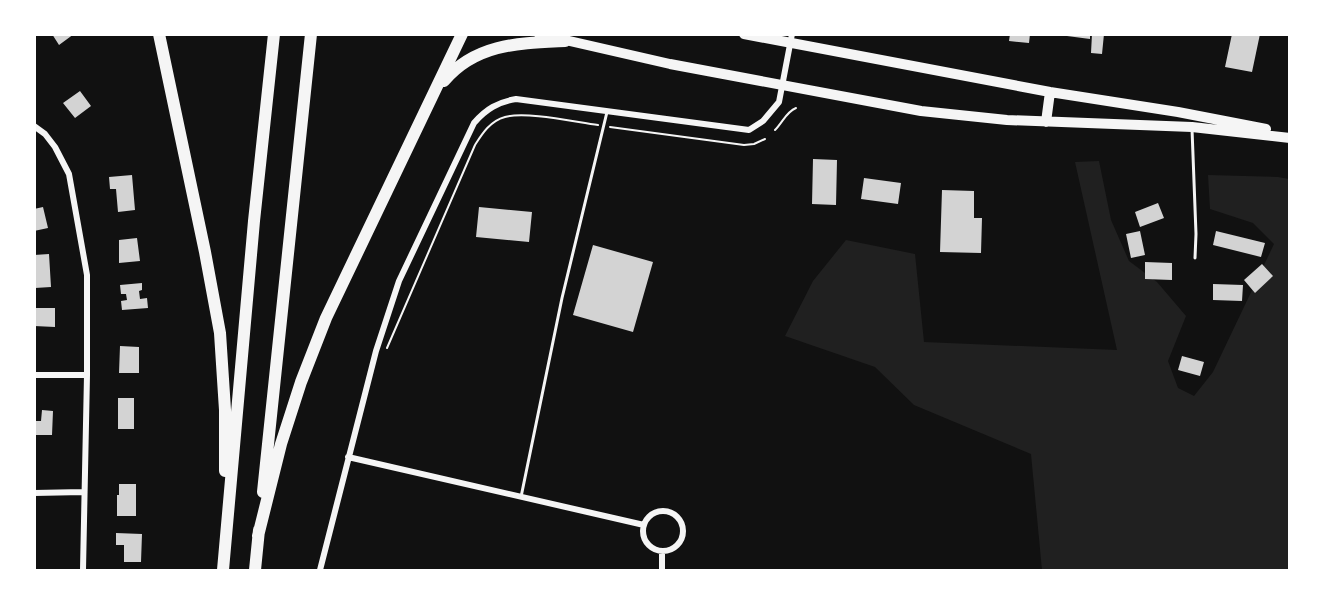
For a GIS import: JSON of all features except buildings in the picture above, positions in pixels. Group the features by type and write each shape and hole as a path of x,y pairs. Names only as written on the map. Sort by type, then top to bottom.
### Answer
{"highway":[{"path":"159,34 220,333 225,410 226,546"},
{"path":"223,570 254,221 274,34"},
{"path":"255,570 311,34"},
{"path":"258,536 281,444 301,382 326,318 462,34"},
{"path":"434,93 451,73 487,51 510,44 566,41"}],"main road":[{"path":"539,34 783,86 921,111 1007,120 1192,127 1290,136"},
{"path":"744,34 792,39 1050,92 1178,112 1290,136"},
{"path":"1046,122 1050,92"}],"street":[{"path":"320,570 376,351 399,281 474,123 484,111 501,101 516,99 749,130 763,122 779,102 792,39"},
{"path":"34,126 45,134 55,147 69,174 87,275 83,570"},
{"path":"34,375 87,375"},
{"path":"348,457 644,525"},
{"path":"34,493 83,492"},
{"path":"659,512 666,512 678,518 683,531 682,538 674,548 662,551 646,543 644,525 648,519 659,512"},
{"path":"662,551 662,570"}],"lane":[{"path":"521,497 562,298 608,110"},
{"path":"1192,127 1195,258"}],"path":[{"path":"775,130 789,111 796,108"},
{"path":"387,349 457,188"}],"shaded area":[{"path":"1099,161 1111,220 1129,261 1157,282 1186,316 1168,361 1178,388 1194,396 1213,372 1274,244 1253,223 1210,209 1208,175 1289,179 1289,570 1042,570 1031,454 914,405 875,367 785,336 813,281 846,240 915,254 924,342 1117,350 1075,162"}]}
